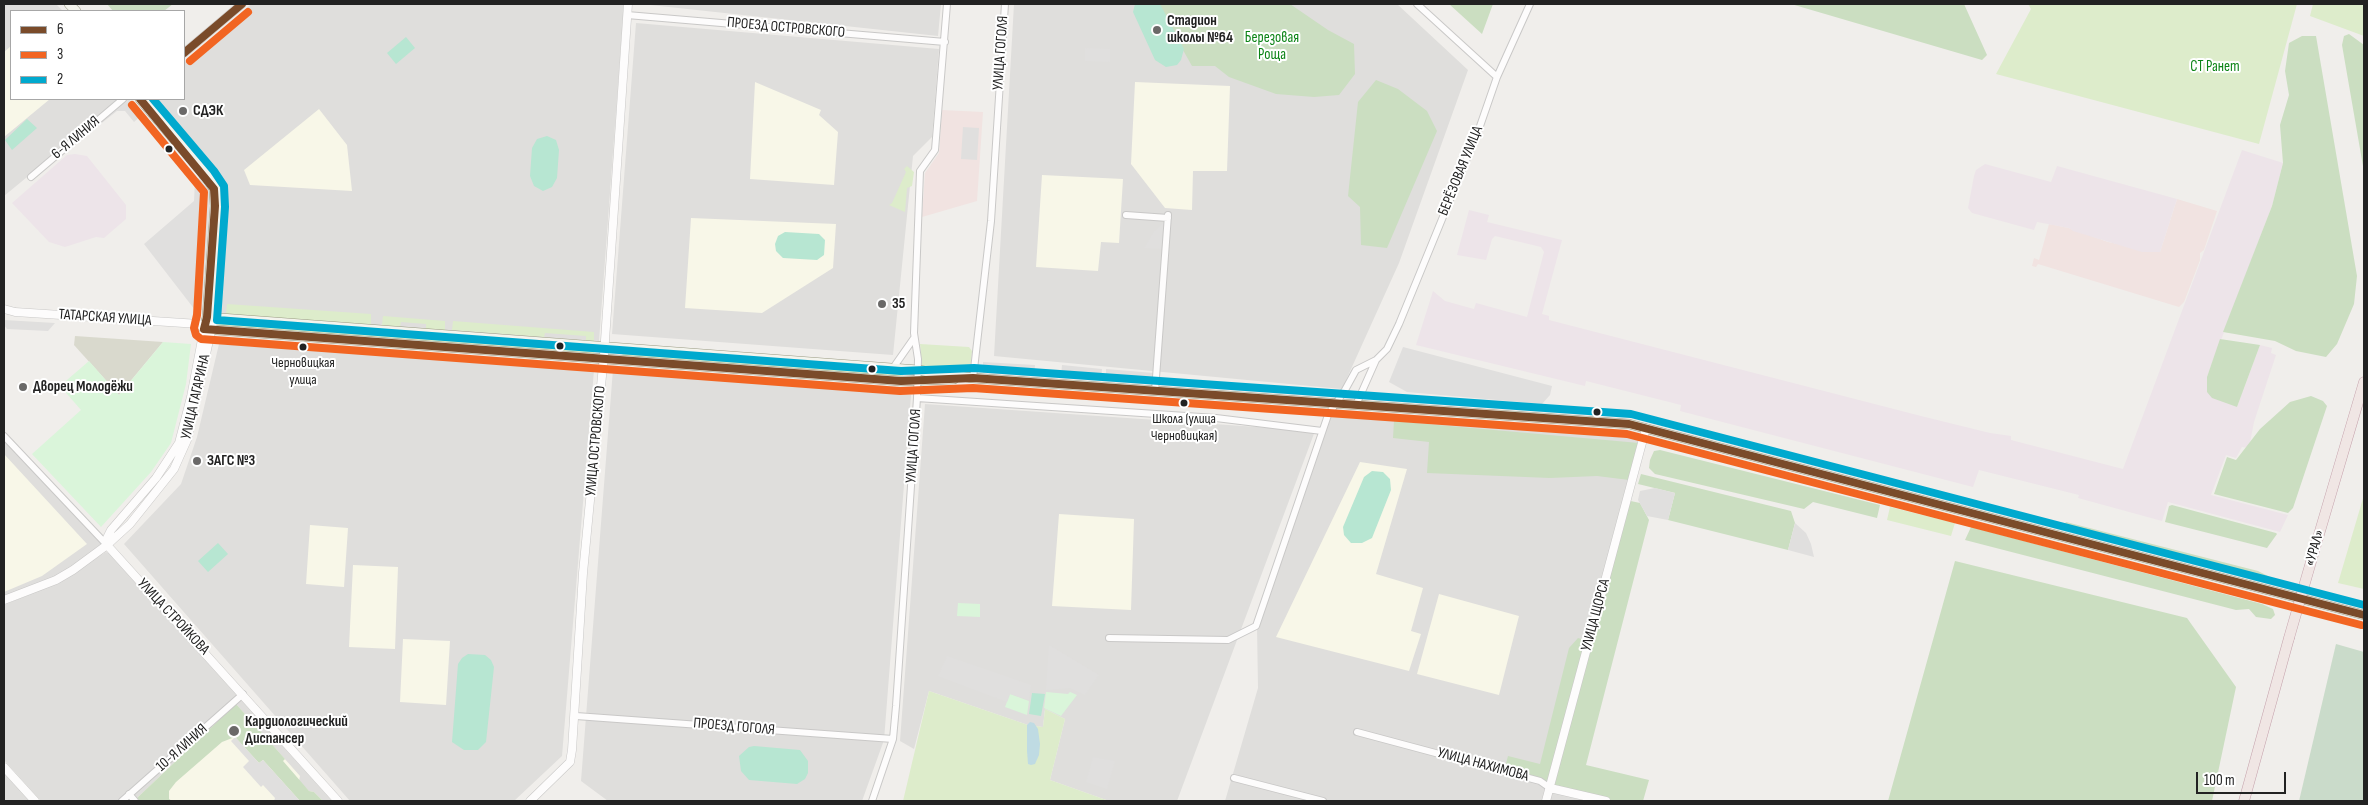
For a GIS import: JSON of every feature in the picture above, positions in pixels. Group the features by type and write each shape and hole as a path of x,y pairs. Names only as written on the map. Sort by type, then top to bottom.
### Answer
{"highway":[{"name":"«УРАЛ»","path":"2244,801 2289,638 2364,382"}],"main road":[{"name":"УЛИЦА ГАГАРИНА","path":"141,100 214,188 216,197 210,318"},
{"path":"147,100 149,109"},
{"name":"УЛИЦА ГАГАРИНА","path":"148,100 212,172 220,187 219,244 210,318 204,328"},
{"path":"210,318 893,368 973,378 1629,424 2364,615"},
{"path":"204,328 918,381 973,378"}],"street":[{"path":"185,52 242,4"},
{"name":"УЛИЦА ОСТРОВСКОГО","path":"530,801 570,762 576,716 583,573 604,359 628,4"},
{"name":"УЛИЦА ГОГОЛЯ","path":"872,801 893,739 918,381 914,338 920,171 935,150 947,4"},
{"name":"УЛИЦА ГОГОЛЯ","path":"973,378 991,221 1005,4"},
{"path":"1417,4 1497,77"},
{"name":"БЕРЁЗОВАЯ УЛИЦА","path":"1109,638 1228,640 1256,626 1322,432 1334,404 1345,390 1356,370 1376,360 1387,349 1479,129 1497,77 1530,4"},
{"name":"ПРОЕЗД ОСТРОВСКОГО","path":"627,15 945,42"},
{"name":"6-Я ЛИНИЯ","path":"31,177 122,100"},
{"path":"1126,216 1168,217 1155,391"},
{"name":"ТАТАРСКАЯ УЛИЦА","path":"4,309 14,312 204,328"},
{"name":"УЛИЦА ГАГАРИНА","path":"4,600 56,580 107,545 130,524 174,469 187,440 204,328"},
{"path":"893,368 914,338"},
{"name":"БЕРЁЗОВАЯ УЛИЦА","path":"1356,405 1376,360"},
{"path":"917,398 1216,418 1322,432"},
{"name":"УЛИЦА ЩОРСА","path":"1546,801 1646,428"},
{"name":"УЛИЦА СТРОЙКОВА","path":"4,436 107,545 338,801"},
{"name":"10-Я ЛИНИЯ","path":"122,801 243,694"},
{"name":"ПРОЕЗД ГОГОЛЯ","path":"576,716 893,739"},
{"name":"УЛИЦА НАХИМОВА","path":"1358,732 1540,781 1550,788 1606,801"},
{"path":"4,767 35,801"},
{"path":"1234,778 1323,801"},
{"path":"129,794 135,801"}],"shaded area":[{"path":"4,4 56,4 62,10 10,10 10,100 121,100 4,196"},
{"path":"251,4 624,4 599,341 223,316 219,312 226,194 223,183 154,100 185,100 185,62"},
{"path":"641,4 941,4 938,36"},
{"path":"1014,4 1397,4 1468,70 1399,263 1342,389 994,356"},
{"path":"636,23 939,49 932,137 913,156 893,355 612,334"},
{"path":"10,47 10,100 49,100 4,137 4,52"},
{"path":"1085,48 1110,49 1110,62 1085,61"},
{"path":"755,82 821,110 819,115 838,132 834,185 750,179"},
{"path":"1135,82 1230,86 1227,171 1193,171 1192,210 1165,208 1131,164"},
{"path":"122,100 130,100 142,115 134,122 125,111 117,111 98,126 92,125"},
{"path":"319,109 347,145 352,191 250,185 244,170"},
{"path":"942,110 983,112 977,201 922,217 925,173 939,153"},
{"path":"963,127 979,128 977,160 961,159"},
{"path":"2242,150 2283,163 2272,206 2207,377 2237,407 2260,345 2272,348 2271,353 2276,355 2254,422 2249,448 2242,447 2236,458 2226,455 2211,495 2288,515 2280,532 2168,502 2162,521 2078,498 2079,495 1979,470 1973,487 1680,411 1681,405 1586,381 1585,386 1416,345 1433,291 1445,301 1474,309 1476,303 1527,317 1544,252 1541,247 1495,236 1492,239 1486,260 1457,255 1469,210 1489,215 1487,222 1562,240 1542,314 1549,316 1549,320 1921,416 1990,433 2011,436 2011,440 2123,469"},
{"path":"67,155 87,156 126,205 126,219 104,238 96,237 65,247 49,242 12,203"},
{"path":"1985,164 2051,182 2057,166 2177,199 2160,252 2142,252 2073,231 2069,228 2037,222 2034,230 1972,213 1968,208 1974,176 1976,170"},
{"path":"1042,175 1123,179 1119,243 1101,242 1098,271 1036,267"},
{"path":"201,176 208,184 211,194 202,310 195,310 144,244 194,201 195,181"},
{"path":"2177,199 2217,211 2204,250 2200,253 2200,260 2184,302 2179,307 2038,264 2036,267 2032,266 2034,258 2039,260 2049,224 2069,228 2108,242 2160,252"},
{"path":"691,218 836,224 833,268 762,313 685,308"},
{"path":"1165,221 1163,249 1144,248 1154,231"},
{"path":"4,320 55,323 48,331 7,329 4,325"},
{"path":"75,336 163,342 119,395 74,345"},
{"path":"219,344 594,370 562,756 514,801 350,801 124,544 181,484 197,437"},
{"path":"1403,347 1552,386 1550,395 1542,404 1407,392 1389,382"},
{"path":"983,362 1035,365 1034,376 983,373"},
{"path":"1062,365 1102,369 1101,380 1061,376"},
{"path":"613,369 911,395 884,740 862,801 608,801 581,781"},
{"path":"1106,369 1154,373 1154,384 1106,381"},
{"path":"925,404 1315,431 1177,801 1109,801 1050,780 1065,719 1045,709 1043,727 1028,725 929,691 914,749 900,741"},
{"path":"1330,412 1640,439 1550,787 1601,801 1225,801 1258,688 1257,626"},
{"path":"4,439 101,544 72,568 54,578 4,596"},
{"path":"4,454 87,544 42,576 4,592"},
{"path":"1360,462 1407,469 1376,574 1423,588 1411,631 1421,634 1409,671 1276,637"},
{"path":"1655,488 1675,493 1668,520 1647,516 1638,500 1640,491"},
{"path":"1059,514 1134,519 1131,610 1052,606"},
{"path":"1795,523 1806,533 1814,557 1788,550"},
{"path":"310,525 348,528 344,587 306,584"},
{"path":"106,552 109,553 332,801 41,801 4,760 4,605 57,583"},
{"path":"353,565 398,567 395,649 349,647"},
{"path":"1439,594 1519,616 1499,695 1417,674"},
{"path":"403,639 450,641 446,705 400,702"},
{"path":"1049,645 1099,675 1085,695 1070,688 1046,690"},
{"path":"947,656 1031,685 1029,700 1010,694 1007,702 938,676"},
{"name":"Кардиологический Диспансер","path":"236,704 300,776 299,781 323,801 140,801 137,798"},
{"path":"235,737 259,763 263,760 300,801 274,801 275,798 263,785 261,787 243,767 249,761 231,741"},
{"path":"1093,757 1115,761 1107,789 1086,782"},
{"path":"4,773 30,801 4,801"}],"green space":[{"path":"107,4 173,4 165,10 112,10"},
{"name":"Стадион школы №64","path":"1135,4 1160,4 1184,49 1181,60 1177,65 1166,67 1155,60 1133,12"},
{"name":"Березовая Роща","path":"1157,4 1290,4 1328,30 1354,44 1355,74 1339,95 1314,97 1276,94 1229,77 1215,66 1192,66"},
{"path":"1449,4 1493,4 1482,34"},
{"path":"1791,4 1964,4 1987,55 1982,60"},
{"name":"СТ Ранет","path":"2028,4 2297,4 2259,144 1996,74 2031,9"},
{"path":"2313,4 2364,4 2364,36 2310,16"},
{"path":"2349,34 2364,45 2364,172 2342,45 2344,36"},
{"path":"2302,36 2316,36 2357,276 2354,304 2337,344 2326,357 2296,351 2275,341 2223,332 2272,206 2283,163 2280,125 2289,95 2285,71 2289,43"},
{"path":"406,37 415,48 396,64 387,53"},
{"path":"1376,80 1398,89 1427,111 1437,131 1387,248 1361,245 1360,207 1348,196 1358,102"},
{"path":"27,119 37,128 12,150 5,140"},
{"path":"547,136 556,140 559,150 557,178 552,187 543,191 534,186 530,176 532,148 537,139"},
{"path":"907,166 914,172 912,186 907,188 905,212 889,205 892,203 906,172 904,169"},
{"path":"785,232 819,234 825,240 824,255 817,260 783,258 776,251 775,244 778,236"},
{"path":"227,304 371,314 371,325 226,314"},
{"path":"383,316 445,321 445,331 426,329 426,324 401,322 400,327 382,325"},
{"path":"218,321 595,350 594,354 217,326"},
{"path":"453,321 594,332 594,341 586,341 586,336 545,333 544,337 452,330"},
{"path":"2220,339 2260,345 2237,407 2212,398 2207,392 2207,377"},
{"path":"163,342 191,344 186,384 171,443 151,472 101,527 32,454 81,410 60,386 89,361 119,395"},
{"path":"920,344 969,347 972,351 970,372 922,366"},
{"path":"623,351 901,372 903,376 901,378 622,357"},
{"path":"2311,396 2323,401 2327,406 2293,508 2288,513 2214,494 2227,457 2236,460 2260,429 2290,402"},
{"path":"1394,421 1639,443 1629,480 1597,476 1550,478 1427,473 1429,442 1393,438"},
{"path":"1660,450 1880,505 1877,518 1813,502 1804,509 1655,474 1649,468 1650,460 1654,451"},
{"path":"1372,471 1383,472 1390,479 1391,490 1372,538 1362,543 1351,543 1344,535 1343,527 1364,477"},
{"path":"1641,474 1791,511 1795,523 1788,550 1668,520 1675,493 1638,484"},
{"path":"2364,495 2364,589 2338,583"},
{"path":"1626,500 1640,503 1649,520 1586,765 1649,780 1643,801 1606,801 1504,771 1508,756 1540,764 1569,648 1578,638 1589,641"},
{"path":"2172,505 2277,534 2267,548 2165,522 2169,506"},
{"path":"1890,507 1955,523 1951,536 1887,520"},
{"path":"2066,522 2258,571 2272,578 2272,582 2269,583 2065,530 2063,526"},
{"path":"1971,527 2262,604 2273,609 2275,615 2271,619 2256,617 2249,609 2236,610 1965,540"},
{"path":"218,543 228,554 208,572 198,561"},
{"path":"1955,561 2187,618 2236,687 2212,801 1888,801"},
{"path":"958,603 980,604 980,617 957,616"},
{"path":"2336,644 2364,652 2364,801 2299,801"},
{"path":"468,654 485,655 491,660 494,667 486,742 478,750 464,750 452,742 458,664"},
{"path":"929,691 1028,725 1043,727 1045,709 1065,719 1050,780 1109,801 903,801"},
{"path":"1046,692 1068,694 1070,692 1077,695 1061,716 1044,708"},
{"path":"1032,693 1045,694 1041,716 1029,714"},
{"path":"1010,694 1029,701 1027,715 1005,707"},
{"path":"236,704 285,759 283,761 309,791 314,792 323,801 300,801 263,760 259,763 235,737 222,742 176,782 169,791 169,799 172,801 140,801 137,798"},
{"path":"749,747 800,750 808,761 808,773 805,779 797,784 749,780 741,771 739,756"}],"water":[{"path":"1030,722 1034,723 1038,729 1040,744 1039,755 1035,764 1031,765 1028,764 1027,751 1027,725"}],"transit line":[{"name":"6","path":"185,52 242,4"},
{"name":"3","path":"190,61 248,12"},
{"name":"6","path":"141,100 214,189 215,206 207,317 204,329 901,381 973,378 1629,424 2364,615"},
{"name":"2","path":"154,100 214,171 224,186 225,207 217,320 901,371 974,368 1631,414 2364,605"},
{"name":"3","path":"132,105 204,192 197,315 194,328 196,335 201,339 900,391 973,388 1627,434 2361,625"}],"place":[{"name":"Стадион школы №64","path":"1157,30"},
{"name":"СДЭК","path":"183,111"},
{"name":"35","path":"882,304"},
{"name":"Черновицкая улица","path":"303,347"},
{"name":"Дворец Молодёжи","path":"23,387"},
{"name":"Школа (улица Черновицкая)","path":"1184,403"},
{"name":"ЗАГС №3","path":"197,461"},
{"name":"Кардиологический Диспансер","path":"234,731"}]}
